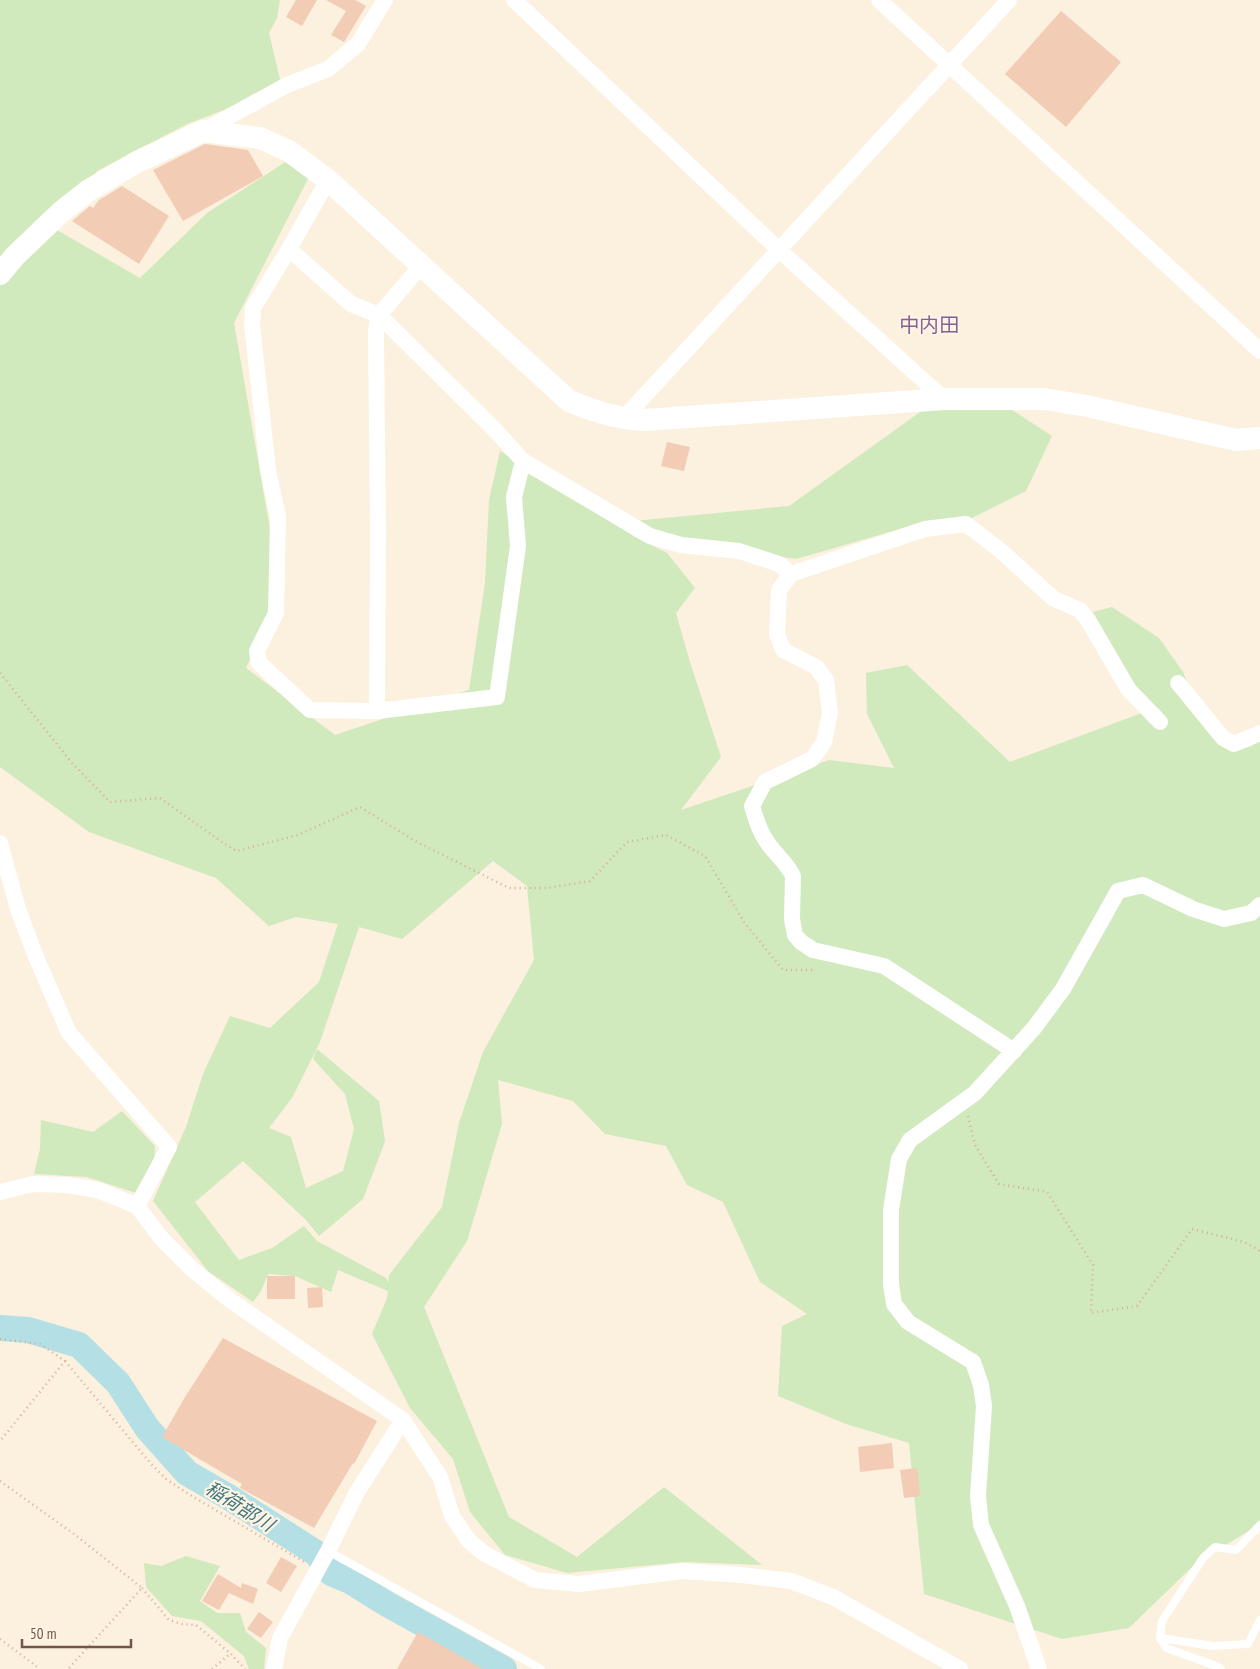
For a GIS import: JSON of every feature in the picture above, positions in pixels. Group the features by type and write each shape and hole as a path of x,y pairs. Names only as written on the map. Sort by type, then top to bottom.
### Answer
{"street":[{"path":"0,274 15,256 61,212 89,190 137,162 204,131 287,85 328,70 358,44 385,0"},
{"path":"514,0 779,250 944,399"},
{"path":"879,0 1260,352"},
{"path":"623,419 1009,0"},
{"path":"204,131 260,138 289,151 328,180 569,401 597,413 623,419 644,420 944,399 1044,399 1087,406 1236,440 1260,438"},
{"path":"328,180 253,308 252,325 268,470 278,516 276,614 257,651 259,663 310,710 377,711 497,697 518,546 514,497 524,461"},
{"path":"289,249 351,304 378,316 496,431 524,461 650,536 681,545 739,551 779,564 791,574"},
{"path":"377,711 378,520 376,330 378,316 421,266"},
{"path":"1014,1051 884,966 813,950 801,942 795,935 792,919 793,876 767,843 758,828 752,806 765,782 812,759 824,742 830,713 826,680 816,667 783,650 777,634 779,590 791,574 925,529 966,524 1002,551 1054,599 1080,610 1128,689 1160,722"},
{"path":"1178,683 1223,738 1234,744 1260,733"},
{"path":"1,850 18,909 69,1034 169,1147 137,1206"},
{"path":"1039,1669 1018,1606 981,1525 978,1496 984,1406 981,1385 972,1362 908,1322 894,1304 891,1284 891,1210 899,1159 910,1140 975,1093 1014,1051 1063,989 1118,891 1142,885 1193,909 1224,919 1250,912 1260,905"},
{"path":"0,1192 34,1184 67,1185 98,1190 137,1206 161,1238 200,1276 230,1300 403,1420 440,1477 452,1516 469,1541 485,1554 536,1580 579,1584 682,1571 791,1581 833,1597 960,1669"},
{"path":"274,1669 280,1638 328,1551 357,1492 403,1420"}],"lane":[{"path":"1221,1669 1166,1648 1160,1638 1162,1621 1203,1558 1215,1547 1236,1550 1260,1525"},
{"path":"328,1551 541,1669"},
{"path":"1160,1638 1213,1646 1248,1644 1260,1620"}],"path":[{"path":"0,673 72,763 110,802 160,798 236,851 298,835 360,807 416,841 509,888 547,888 590,881 627,842 666,835 705,856 744,922 783,970 816,970"},
{"path":"965,1100 974,1145 1000,1184 1047,1192 1093,1265 1090,1313 1137,1306 1192,1229 1244,1242 1260,1251"},
{"path":"0,1339 40,1344 65,1361 151,1464 166,1479 317,1569"},
{"path":"0,1441 65,1361"},
{"path":"0,1481 74,1534 142,1588 169,1620 182,1624 196,1625 231,1654 245,1669"},
{"path":"68,1669 142,1588"},
{"path":"0,1639 40,1669"},
{"path":"212,1669 231,1654"}],"green space":[{"path":"0,0 280,0 277,18 269,33 280,80 242,103 187,124 97,171 57,230 140,278 207,213 290,159 310,175 234,323 271,535 271,610 246,668 335,735 469,690 485,583 489,500 500,451 633,536 667,553 695,588 676,613 721,757 681,810 829,760 894,768 867,714 866,673 907,665 1010,762 1150,710 1093,612 1112,607 1159,638 1183,672 1208,731 1227,749 1250,747 1260,740 1260,1524 1196,1563 1129,1628 1062,1639 924,1594 909,1443 846,1424 778,1396 782,1326 807,1314 760,1282 723,1202 687,1185 666,1146 605,1134 573,1101 498,1080 502,1124 467,1241 424,1307 509,1517 577,1557 664,1487 762,1565 685,1562 567,1573 505,1555 470,1512 453,1459 410,1408 372,1334 387,1298 388,1291 338,1270 331,1292 295,1276 268,1274 261,1291 253,1302 208,1271 153,1201 186,1127 203,1074 230,1016 270,1028 319,982 338,924 296,917 269,926 216,878 89,832 0,767","holes":["493,861 527,886 534,960 483,1052 459,1123 442,1207 389,1275 388,1283 386,1278 317,1241 304,1226 272,1248 239,1260 195,1202 243,1161 306,1220 319,1236 363,1199 383,1147 385,1141 379,1101 317,1049 313,1059 345,1094 354,1129 343,1171 306,1188 291,1137 269,1128 292,1098 320,1042 359,927 402,939"]},
{"path":"1009,408 1052,436 1026,491 968,520 931,520 796,559 679,541 634,521 789,506 923,410"},
{"path":"122,1111 155,1146 154,1162 136,1193 87,1177 34,1174 40,1149 41,1120 93,1132"},
{"path":"186,1556 220,1566 200,1601 217,1613 240,1613 246,1632 266,1648 264,1669 249,1669 244,1656 201,1621 172,1616 146,1587 144,1563 161,1566"}],"building":[{"path":"296,0 317,0 302,26 286,17"},
{"path":"326,0 355,0 366,6 344,42 331,35 346,11"},
{"path":"1061,11 1121,62 1066,127 1005,74"},
{"path":"205,144 248,150 263,176 183,221 153,170"},
{"path":"122,186 169,216 139,264 72,221 90,206 93,208 99,200"},
{"path":"667,442 690,447 684,471 661,466"},
{"path":"267,1276 295,1276 295,1299 267,1299"},
{"path":"322,1287 323,1307 308,1308 307,1288"},
{"path":"223,1338 377,1421 354,1464 314,1528 240,1488 242,1484 162,1437"},
{"path":"892,1443 894,1468 860,1472 858,1447"},
{"path":"917,1468 920,1496 904,1498 900,1470"},
{"path":"281,1557 297,1566 281,1592 266,1583"},
{"path":"218,1574 241,1588 242,1583 258,1589 253,1604 229,1593 219,1610 202,1601"},
{"path":"259,1612 273,1622 261,1638 247,1629"},
{"path":"418,1632 483,1669 397,1669"}],"waterway":[{"name":"稲荷部川","path":"0,1328 28,1330 79,1345 118,1383 147,1428 187,1473 227,1496 316,1553 331,1573 350,1581 387,1604 504,1669"}],"district":[{"name":"中内田","path":"929,325"}]}
